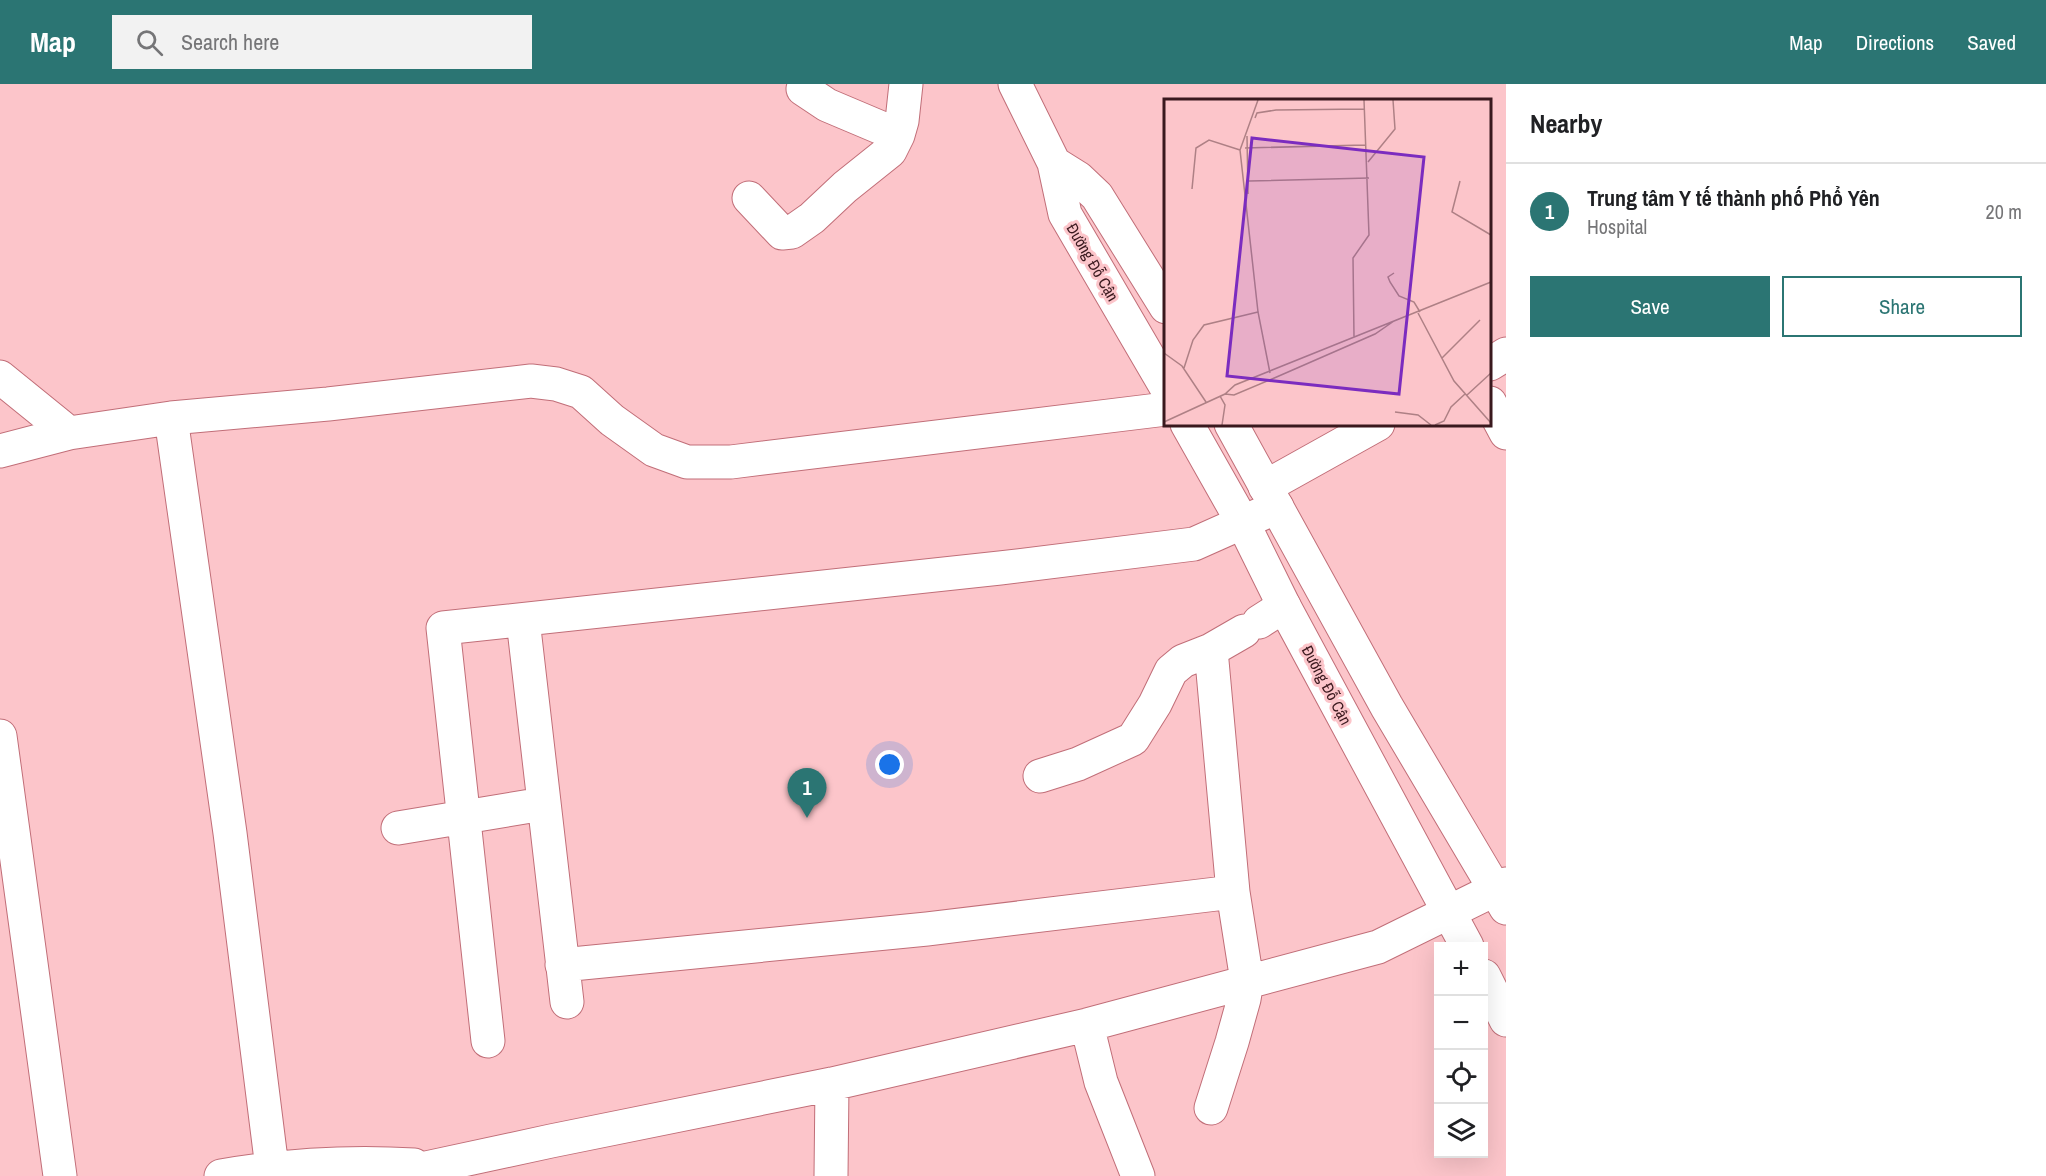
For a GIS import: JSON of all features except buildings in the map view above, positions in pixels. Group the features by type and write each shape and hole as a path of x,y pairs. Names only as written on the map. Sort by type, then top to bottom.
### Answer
{"street":[{"path":"749,198 782,233 792,232 812,218 845,187 890,151 898,135 906,84"},
{"name":"Đường Đỗ Cận","path":"1016,84 1054,163 1065,214 1164,384"},
{"path":"803,89 826,105 898,135"},
{"path":"1054,163 1078,178 1098,196 1157,273 1164,299"},
{"path":"1491,362 1506,354"},
{"path":"0,378 69,433"},
{"path":"0,452 69,433 171,418 328,404 531,381 556,384 581,392 612,420 654,450 687,462 731,462 1164,409"},
{"path":"1491,405 1506,433"},
{"path":"171,418 230,833 272,1168"},
{"name":"Đường Đỗ Cận","path":"1188,426 1243,523 1262,620 1465,942"},
{"path":"389,1176 832,1084 1087,1025 1378,947 1448,912 1503,894 1387,706 1232,426"},
{"path":"488,1041 443,628 988,570 1194,544 1243,523 1271,497 1375,426"},
{"path":"523,620 567,1002"},
{"path":"1040,776 1078,764 1132,739 1155,704 1171,671 1183,660 1211,650 1262,620"},
{"path":"1211,650 1233,892 1247,981 1232,1042 1211,1108"},
{"path":"0,736 60,1176"},
{"path":"398,828 543,804"},
{"path":"562,965 927,929 1233,892"},
{"path":"1488,984 1506,1020"},
{"path":"1087,1025 1101,1082 1138,1176"},
{"path":"831,1176 832,1084"},
{"path":"221,1176 272,1168 384,1163 434,1166"}],"place":[{"name":"Trung tâm Y tế thành phố Phổ Yên","path":"807,818"}]}
